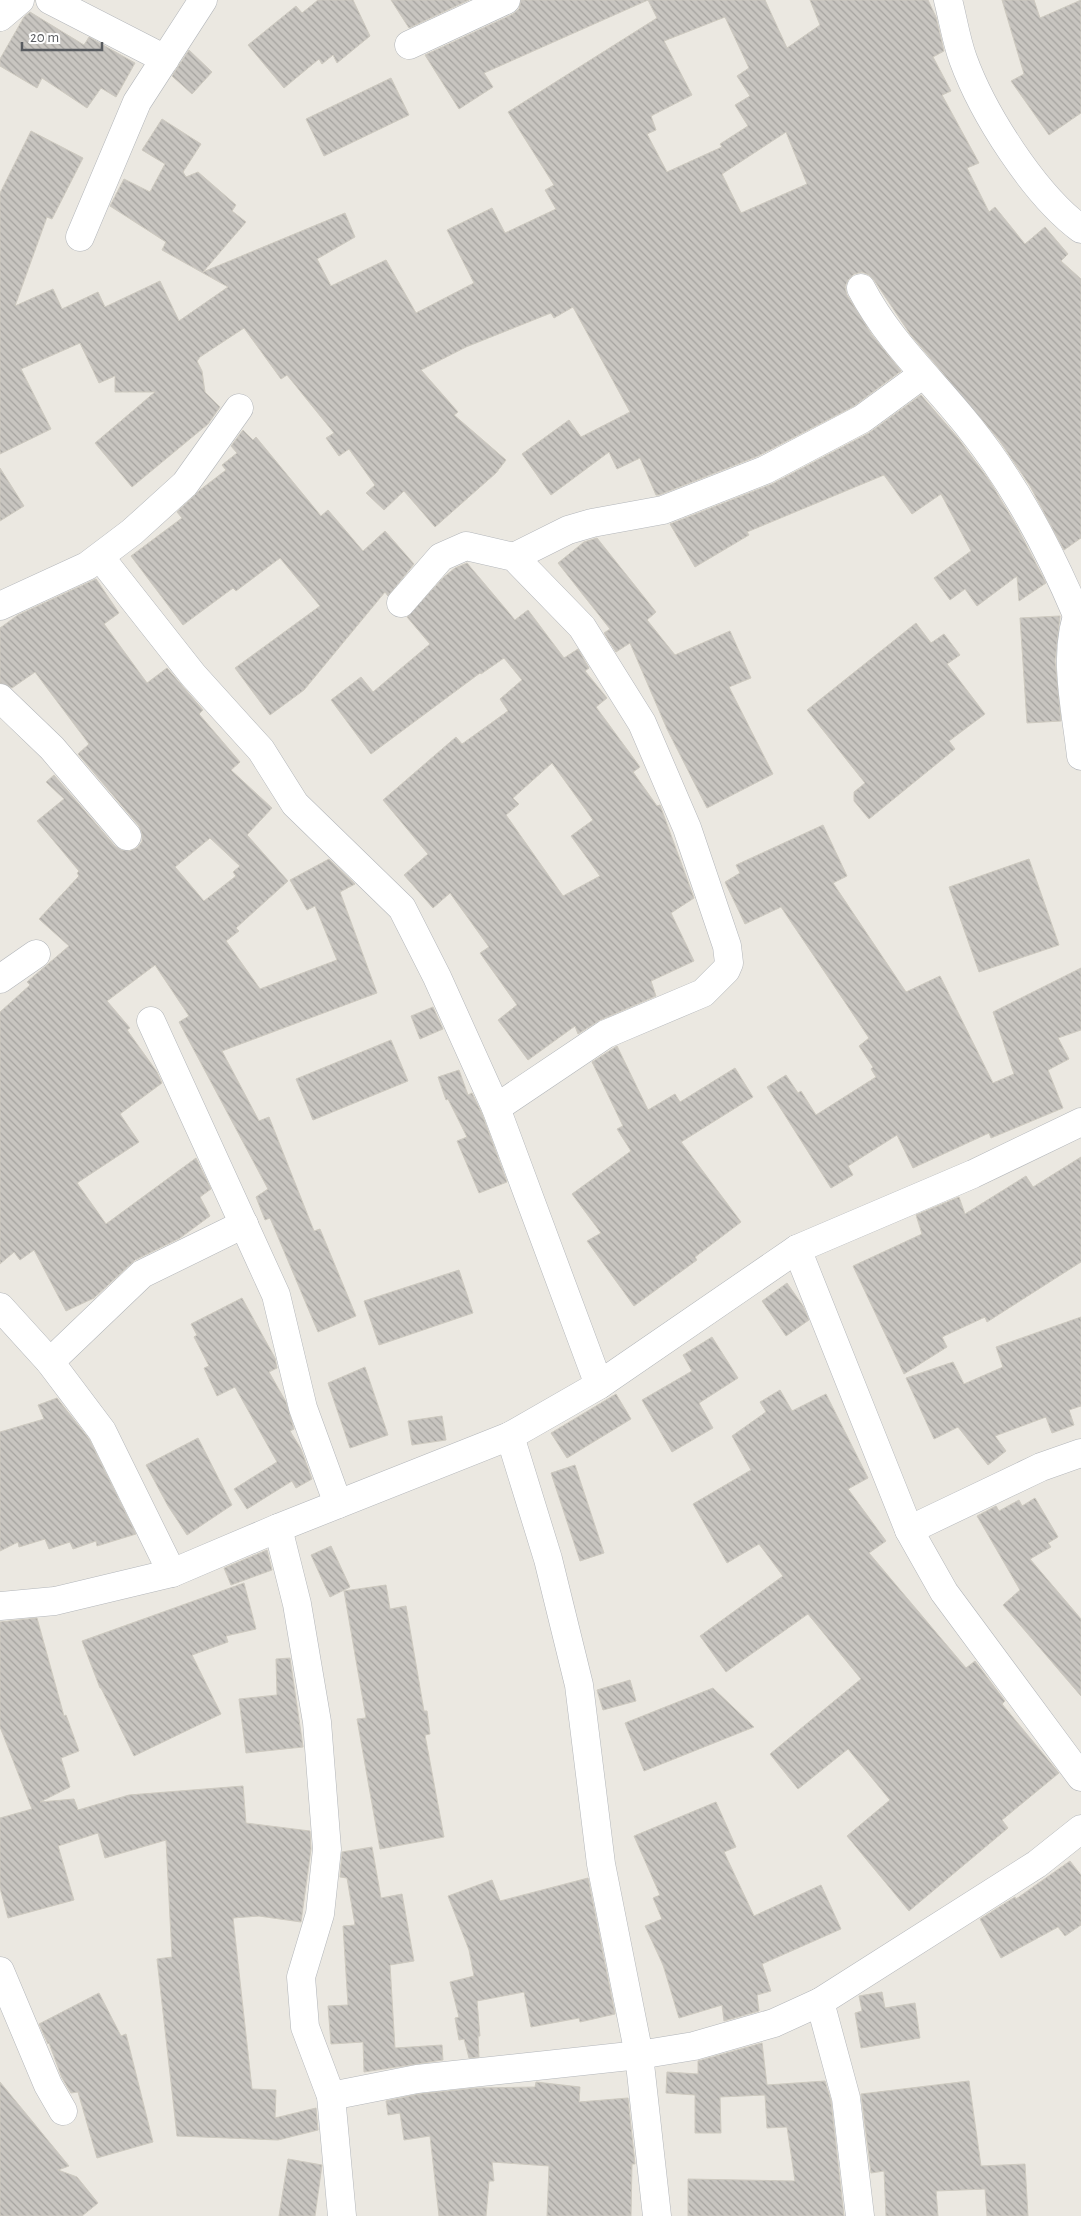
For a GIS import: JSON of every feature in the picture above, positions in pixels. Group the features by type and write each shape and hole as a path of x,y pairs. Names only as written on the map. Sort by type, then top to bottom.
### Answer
{"street":[{"path":"0,17 20,0"},
{"path":"50,0 165,59"},
{"path":"80,237 137,102 204,0"},
{"path":"409,45 506,0"},
{"path":"948,0 963,59 992,122 1032,179 1081,229"},
{"path":"861,288 875,314 922,375 970,427 998,467 1053,560 1080,612 1070,662 1081,756"},
{"path":"514,557 568,530 592,523 664,510 766,470 862,419 922,375"},
{"path":"0,606 87,566 100,557 185,484 239,408"},
{"path":"401,603 441,557 466,546 514,557 582,627 642,723 687,828 727,946 729,963 720,978 703,993 606,1034 496,1108"},
{"path":"100,557 193,675 261,750 295,804 402,908 437,977 496,1108 599,1385"},
{"path":"0,698 52,748 127,836"},
{"path":"0,979 36,954"},
{"path":"152,1021 276,1296 303,1408 338,1504"},
{"path":"0,1606 55,1602 172,1573 278,1528 510,1436 599,1385 797,1249 973,1174 1081,1122"},
{"path":"50,1362 142,1274 244,1224"},
{"path":"797,1249 909,1530 944,1592 1081,1777"},
{"path":"0,1307 50,1362 102,1430 172,1573"},
{"path":"510,1436 548,1559 579,1685 601,1864 638,2055 656,2216"},
{"path":"909,1530 1041,1467 1081,1453"},
{"path":"278,1528 297,1604 317,1722 327,1849 320,1914 301,1977 305,2027 331,2096 342,2216"},
{"path":"331,2096 417,2079 638,2055 694,2046 774,2023 820,2002 1037,1864 1081,1829"},
{"path":"0,1971 48,2086 63,2111"},
{"path":"820,2002 846,2098 860,2216"}],"building":[{"path":"318,0 353,0 370,36 337,63 333,55 322,64 319,59 284,88 248,45 296,6 302,13"},
{"path":"391,0 469,0 409,28"},
{"path":"521,0 648,0 484,73 493,87 459,109 425,55 513,14 519,9"},
{"path":"648,0 765,0 787,48 820,25 810,0 928,0 936,17 944,51 933,57 951,91 942,95 979,163 967,168 989,212 995,207 1025,244 1045,227 1068,254 1061,261 1081,279 1081,538 1064,550 1030,486 999,440 910,334 874,280 862,272 854,274 848,280 845,287 847,295 872,335 901,371 854,406 758,456 659,495 656,495 640,458 617,469 609,452 551,495 522,454 569,420 581,437 630,412 573,307 554,318 551,313 466,347 421,370 458,412 454,415 506,460 496,473 435,527 404,491 384,510 366,493 375,485 349,449 339,456 326,438 334,433 287,375 281,379 244,328 200,357 197,361 202,371 205,392 220,407 208,424 132,487 95,443 155,392 115,392 115,376 99,383 80,343 21,369 51,429 0,454 0,193 31,131 83,158 52,219 47,217 15,306 53,289 62,309 98,292 105,307 160,281 179,321 228,287 162,250 166,242 110,206 124,179 150,192 165,164 142,150 162,119 201,144 183,172 186,177 198,172 236,205 232,211 246,222 203,272 345,213 355,237 317,259 331,286 386,260 416,313 474,283 447,230 492,208 505,233 556,209 545,190 554,185 508,112 657,18","holes":["725,17 749,68 737,76 750,96 735,105 748,126 720,144 722,147 667,172 647,134 656,130 651,116 692,95 664,41","786,132 807,184 741,213 722,174"]},
{"path":"1002,0 1034,0 1040,18 1081,0 1081,113 1049,135 1011,81 1024,74"},
{"path":"30,12 84,45 89,37 135,63 116,97 101,88 87,108 42,78 37,88 0,66 0,59 24,17"},
{"path":"189,50 212,72 192,94 172,76"},
{"path":"391,78 409,115 324,156 306,119"},
{"path":"921,395 958,438 989,480 1016,525 1046,583 1019,601 1017,576 977,606 965,589 950,600 934,578 971,551 941,494 912,514 884,475 747,532 749,535 695,567 670,524 772,484 869,433"},
{"path":"243,430 253,440 256,437 321,516 328,510 363,551 385,531 414,564 388,596 385,592 304,690 270,715 235,668 320,606 280,558 236,591 233,588 183,625 131,556 182,518 177,512 200,490 226,470 222,465 237,453 231,446"},
{"path":"0,468 24,506 0,521"},
{"path":"597,538 656,612 647,620 675,655 730,631 751,678 729,687 773,774 707,808 667,729 630,643 616,652 604,633 610,629 558,563 584,542"},
{"path":"467,563 515,620 528,610 564,658 578,649 589,668 585,671 607,698 596,707 640,767 633,772 657,806 660,805 694,898 671,913 694,961 651,981 656,996 600,1020 578,1034 575,1026 528,1060 498,1020 517,1005 480,953 489,947 450,893 433,908 404,875 428,854 383,800 456,737 462,744 508,711 500,699 522,680 504,658 480,673 371,754 331,700 361,677 373,692 430,644 407,617 444,577 455,568","holes":["552,763 593,820 571,836 600,876 563,896 506,815 519,804 513,798"]},
{"path":"96,579 119,613 104,624 147,683 167,668 203,710 199,714 240,762 231,770 272,808 247,835 288,881 236,928 239,931 226,941 260,989 337,960 315,906 307,910 290,880 329,859 355,884 340,892 377,993 222,1051 259,1121 269,1117 314,1231 320,1229 356,1316 318,1332 270,1218 265,1220 256,1197 268,1189 179,1022 189,1016 155,965 107,1001 130,1028 127,1030 157,1072 162,1083 120,1114 139,1142 77,1183 106,1224 196,1158 211,1189 200,1197 210,1216 180,1238 135,1260 94,1298 66,1311 34,1250 20,1260 14,1252 0,1264 0,1012 30,985 27,982 69,946 39,919 79,876 77,873 79,871 37,821 64,799 46,782 54,775 115,846 121,850 129,851 137,848 142,842 139,826 78,754 89,744 35,672 12,688 0,683 0,628 18,615","holes":["210,838 240,866 233,872 236,876 204,901 175,867"]},
{"path":"1060,616 1055,661 1061,721 1027,723 1020,618"},
{"path":"916,623 931,643 944,634 960,655 947,664 985,714 949,741 955,749 869,819 854,801 854,792 865,783 807,710"},
{"path":"823,825 847,876 833,883 906,992 940,976 993,1083 1014,1074 993,1012 1081,968 1081,1030 1058,1038 1069,1059 1048,1070 1063,1108 991,1138 989,1133 913,1168 897,1135 848,1166 853,1175 831,1188 767,1087 786,1075 798,1093 801,1091 816,1115 876,1077 871,1069 873,1067 859,1046 869,1038 781,907 745,924 725,882 740,873 736,865"},
{"path":"1029,859 1059,945 979,972 949,887"},
{"path":"433,1007 443,1029 420,1039 411,1016"},
{"path":"391,1040 408,1081 313,1120 296,1079"},
{"path":"617,1046 648,1110 675,1094 680,1102 735,1068 753,1097 681,1142 741,1222 695,1257 697,1260 634,1306 587,1241 601,1233 572,1194 631,1151 617,1129 623,1126 592,1062"},
{"path":"459,1070 468,1095 472,1093 482,1114 507,1182 479,1193 457,1141 467,1137 448,1099 446,1100 438,1077"},
{"path":"1081,1157 1081,1262 987,1322 985,1317 942,1337 947,1347 904,1374 853,1266 922,1234 916,1215 959,1197 965,1214 1026,1176 1033,1187"},
{"path":"459,1270 473,1313 379,1345 364,1301"},
{"path":"787,1283 803,1306 809,1320 786,1336 762,1301"},
{"path":"242,1298 275,1358 277,1368 269,1372 286,1402 294,1429 290,1431 301,1449 312,1479 296,1488 292,1481 247,1509 234,1489 277,1462 235,1387 217,1396 204,1368 209,1366 194,1337 197,1335 191,1324"},
{"path":"1081,1317 1081,1406 1069,1410 1074,1425 1052,1433 1046,1417 995,1436 1006,1451 988,1465 958,1427 934,1439 906,1378 953,1362 964,1384 1003,1367 996,1347"},
{"path":"712,1337 738,1378 699,1403 713,1428 672,1452 642,1400 692,1371 683,1355"},
{"path":"365,1367 388,1435 350,1448 328,1383"},
{"path":"780,1390 792,1411 826,1394 868,1478 848,1489 886,1541 869,1553 966,1668 975,1661 1005,1701 1002,1704 1059,1773 1002,1820 1008,1828 909,1911 847,1836 890,1800 848,1749 798,1789 770,1754 861,1679 808,1614 726,1672 700,1636 783,1576 759,1544 727,1563 693,1504 751,1470 732,1436 766,1412 760,1402"},
{"path":"616,1394 631,1419 567,1458 551,1433"},
{"path":"57,1398 89,1439 136,1534 97,1546 96,1541 73,1549 70,1542 49,1549 45,1539 19,1547 18,1542 0,1551 0,1432 44,1419 38,1405"},
{"path":"442,1416 446,1440 412,1445 408,1421"},
{"path":"198,1438 232,1505 187,1535 168,1506 146,1465"},
{"path":"575,1465 604,1553 580,1561 551,1473"},
{"path":"1035,1498 1058,1537 1048,1543 1051,1547 1030,1559 1081,1619 1081,1696 1003,1605 1020,1590 977,1516 996,1506 999,1511 1019,1500 1022,1506"},
{"path":"331,1546 350,1587 330,1597 311,1555"},
{"path":"267,1550 272,1570 231,1585 224,1568"},
{"path":"244,1583 256,1629 226,1636 228,1642 192,1655 221,1714 134,1756 100,1688 82,1641"},
{"path":"386,1585 390,1609 406,1606 424,1711 427,1711 430,1734 425,1735 444,1837 380,1849 357,1719 366,1718 344,1591"},
{"path":"37,1618 64,1716 66,1715 79,1751 61,1758 70,1787 40,1802 74,1799 78,1810 129,1795 243,1786 246,1823 310,1831 311,1849 301,1922 259,1916 233,1918 252,2089 276,2090 275,2118 316,2108 318,2130 278,2140 177,2136 157,1959 172,1957 166,1840 105,1858 98,1833 58,1846 74,1900 8,1918 0,1888 0,1818 32,1809 0,1727 0,1622"},
{"path":"290,1658 303,1747 246,1753 239,1699 277,1695 276,1659"},
{"path":"630,1680 636,1701 603,1710 597,1690"},
{"path":"713,1688 754,1727 644,1771 625,1723"},
{"path":"716,1802 736,1847 724,1852 754,1916 821,1885 841,1929 762,1964 771,1991 757,1995 759,2011 724,2021 722,2005 679,2018 663,1965 645,1926 662,1919 653,1898 660,1895 634,1836"},
{"path":"372,1847 381,1898 402,1894 414,1961 390,1965 395,2048 442,2045 443,2060 364,2072 363,2042 331,2044 328,2006 348,2005 343,1926 355,1925 347,1878 340,1877 342,1852"},
{"path":"1070,1861 1081,1875 1081,1925 1065,1936 1058,1927 1001,1958 980,1919 1015,1897 1016,1899"},
{"path":"588,1878 615,2014 580,2022 579,2018 531,2027 524,1992 477,2001 480,2036 478,2036 479,2057 469,2058 464,2039 459,2040 455,2018 459,2017 450,1982 474,1976 469,1950 448,1896 492,1880 500,1901"},
{"path":"882,1992 885,2008 915,2003 920,2038 861,2048 855,2013 862,2011 859,1996"},
{"path":"99,1993 121,2036 126,2034 153,2142 97,2158 78,2092 71,2093 62,2078 49,2043 39,2024"},
{"path":"762,2043 767,2085 825,2081 831,2101 844,2216 688,2216 688,2179 795,2181 787,2127 767,2128 765,2095 720,2097 721,2133 695,2133 695,2095 666,2093 667,2072 698,2074 698,2061"},
{"path":"969,2081 981,2166 1025,2164 1028,2216 987,2216 985,2189 936,2191 938,2216 886,2216 884,2171 871,2173 861,2094"},
{"path":"0,2082 69,2166 58,2170 77,2177 98,2203 82,2216 0,2216"},
{"path":"536,2082 580,2087 579,2102 628,2098 635,2164 632,2164 631,2216 547,2216 549,2166 492,2162 494,2181 489,2181 486,2216 439,2216 430,2136 404,2140 400,2113 388,2115 386,2101 419,2094 477,2088 535,2087"},
{"path":"288,2159 322,2165 315,2216 279,2216"}]}
